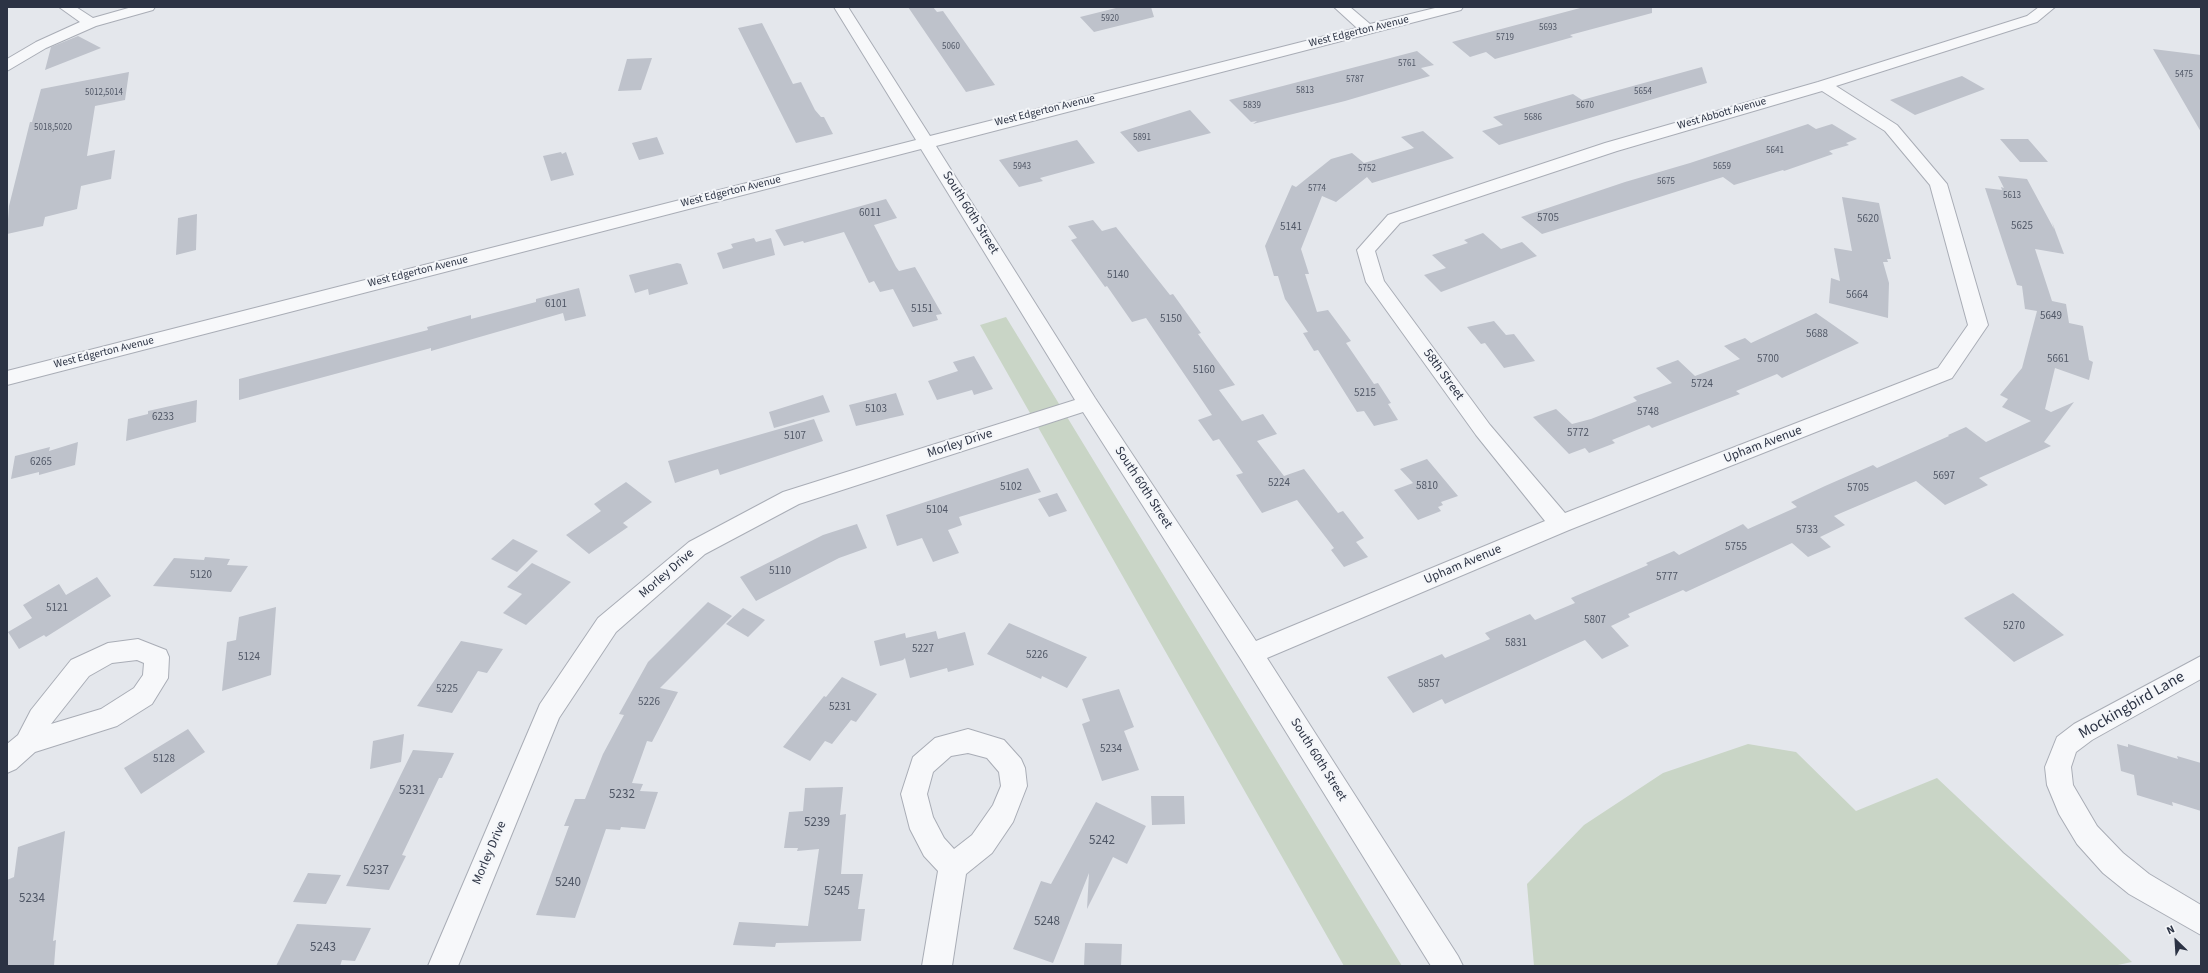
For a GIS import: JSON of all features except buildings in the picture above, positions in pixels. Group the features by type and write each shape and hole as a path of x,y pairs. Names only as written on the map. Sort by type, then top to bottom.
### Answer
{"street":[{"path":"66,7 92,23"},
{"path":"7,66 41,45 92,23 148,7"},
{"name":"South 60th Street","path":"841,7 1088,403 1251,654 1448,966"},
{"path":"1341,7 1368,30"},
{"name":"West Edgerton Avenue","path":"7,378 1456,7"},
{"name":"West Abbott Avenue","path":"1394,219 1611,147 1824,85 2032,18 2048,7"},
{"name":"Upham Avenue","path":"1251,654 1561,524 1945,373 1978,325 1938,184 1892,128 1824,85"},
{"name":"58th Street","path":"1394,219 1366,250 1375,282 1483,430 1561,524"},
{"name":"Morley Drive","path":"443,966 549,712 607,625 697,548 791,498 1088,403"},
{"path":"7,762 27,743 40,718 80,668 108,653 138,648 157,657 155,678 143,696 108,718 27,743"},
{"name":"Mockingbird Lane","path":"2201,667 2083,732 2066,746 2058,767 2060,784 2069,806 2087,835 2113,863 2139,884 2201,921"},
{"path":"937,966 953,867 982,844 1003,813 1014,786 1012,768 995,748 968,741 944,746 922,765 914,794 920,820 934,847 953,867"}],"green space":[{"path":"1006,317 1402,966 1344,966 980,325"},
{"path":"1748,744 1796,752 1856,811 1937,778 2132,962 2113,966 1534,966 1527,884 1584,825 1663,773"}]}
